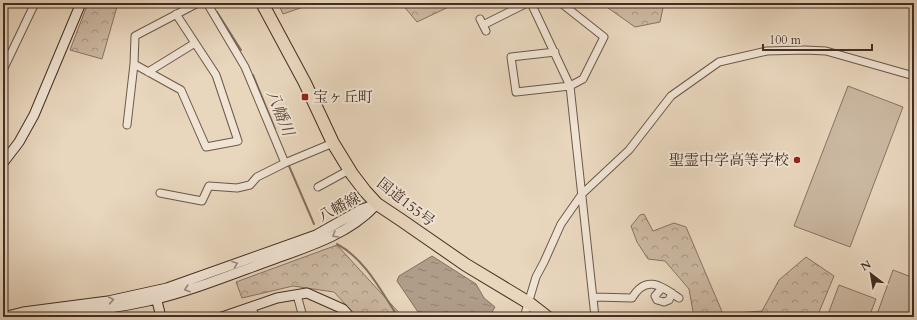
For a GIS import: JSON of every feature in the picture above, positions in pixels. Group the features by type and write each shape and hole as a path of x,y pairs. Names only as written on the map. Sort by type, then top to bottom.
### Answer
{"highway":[{"name":"国道155号","path":"262,3 305,83 333,143 349,170 365,191 378,204 466,265 529,303 547,317"}],"street":[{"path":"3,70 36,3"},
{"path":"3,163 19,142 34,115 81,3"},
{"path":"127,125 134,64 135,36 198,3"},
{"path":"207,3 245,67 285,163"},
{"path":"483,25 527,3"},
{"path":"531,3 570,86 595,317"},
{"path":"555,52 511,56 516,92 570,86 583,79 604,37 561,3"},
{"path":"134,64 181,90 206,147 238,141 216,75 176,14"},
{"path":"148,72 195,43"},
{"path":"524,317 536,277 560,224 582,194 629,150 671,96 719,62 767,51 826,51 914,76"},
{"path":"160,193 202,201 209,186 237,188 250,185 257,177 285,163 333,143"},
{"path":"318,187 349,170"},
{"name":"八幡線","path":"55,317 106,309 225,276 325,240 368,214 378,204"},
{"path":"594,297 632,298 638,288 644,284 652,283 679,298"},
{"path":"662,288 655,296 657,300 664,302 669,300 672,293"},
{"path":"222,317 277,298 307,293 343,308 350,317"},
{"path":"156,295 161,317"},
{"name":"八幡線","path":"3,317 23,312 156,295"},
{"path":"297,295 303,317"},
{"path":"251,307 256,317"}],"green space":[{"path":"88,3 118,3 102,59 70,50"},
{"path":"278,3 315,3 283,14"},
{"path":"401,3 457,3 417,22"},
{"path":"601,3 664,3 660,22 635,27"},
{"path":"848,86 903,107 850,247 794,226"},
{"path":"644,214 653,231 674,223 686,227 723,314 762,311 779,280 806,257 834,276 817,317 694,317 689,289 665,261 648,259 637,242 631,226 640,215"},
{"path":"337,245 403,317 357,317 334,292 293,286 242,298 236,282"},
{"path":"893,270 914,278 914,317 876,317"},
{"path":"839,285 876,299 869,317 827,317"}],"water":[{"path":"432,256 476,284 484,298 495,307 489,317 422,317 420,315 397,281 399,276"}],"waterway":[{"name":"八幡川","path":"217,12 241,50"},
{"name":"八幡川","path":"253,75 275,129"},
{"name":"八幡川","path":"289,166 314,224"},
{"name":"八幡川","path":"337,244 356,258 372,276 398,317"}],"place":[{"name":"宝ヶ丘町","path":"305,97"},
{"name":"聖霊中学高等学校","path":"797,160"}]}
